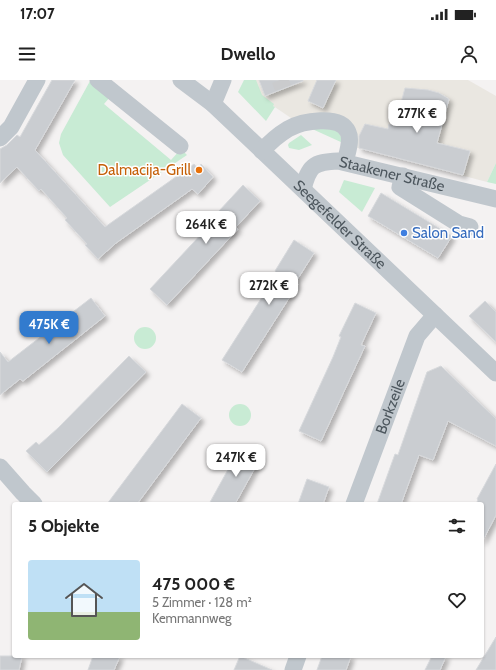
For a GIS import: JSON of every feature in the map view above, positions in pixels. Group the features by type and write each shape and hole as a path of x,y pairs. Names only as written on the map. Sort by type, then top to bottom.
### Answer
{"street":[{"path":"0,138 11,127 37,80"},
{"path":"98,80 180,146"},
{"path":"213,104 223,80"},
{"name":"Seegefelder Straße","path":"188,82 303,189 496,373"},
{"path":"262,151 272,141 290,128 312,122 330,121 340,123 348,132 349,142 345,162"},
{"name":"Staakener Straße","path":"303,189 307,172 324,161 338,161 496,199"},
{"path":"403,176 400,187 459,224 470,227"},
{"name":"Borkzeile","path":"355,502 417,336 435,315"},
{"path":"0,467 32,502"}],"shaded area":[{"path":"253,80 468,80 496,96 496,163 487,182 354,147 291,118 257,95"}],"green space":[{"path":"244,80 256,80 262,95 274,104 273,106 275,107 266,121 238,92"},
{"path":"90,81 110,97 104,104 171,160 181,149 187,155 110,207 63,155 59,143 61,134"},
{"path":"314,125 339,131 343,143 310,128"},
{"path":"301,135 312,145 299,150 289,148 289,143"},
{"path":"496,163 496,184 487,182"},
{"path":"344,180 375,188 362,212 339,192"},
{"path":"141,327 149,327 156,334 156,342 149,349 141,349 134,342 134,334"},
{"path":"236,404 244,404 251,411 251,419 244,426 236,426 229,419 229,411"}],"building":[{"path":"52,80 75,80 35,150 105,227 194,164 198,169 201,164 213,177 198,194 192,189 116,243 98,259 85,245 87,244 65,220 67,218 41,189 39,191 17,167 0,183 0,149 7,145 17,135 20,137"},
{"path":"259,80 303,80 303,81 265,96"},
{"path":"317,80 336,80 323,108 308,101"},
{"path":"405,88 428,90 439,93 449,99 437,143 470,151 463,175 359,148 359,136 365,124 388,129 389,124 395,125"},
{"path":"243,185 260,201 236,227 238,229 167,305 150,289 206,229 220,213 218,212"},
{"path":"381,193 452,236 438,258 368,216"},
{"path":"294,240 314,253 295,283 298,284 242,372 222,360 266,291 265,290 276,272 275,271"},
{"path":"91,298 105,316 23,381 20,379 0,395 0,352 8,362"},
{"path":"485,301 496,312 496,342 469,316"},
{"path":"355,303 376,313 361,345 365,346 321,441 299,431 333,357 341,337 339,336"},
{"path":"129,356 146,372 47,472 26,451 36,442 39,445 58,428"},
{"path":"441,366 496,419 496,446 448,421 433,460 419,455 402,502 378,502 395,454 398,455 427,372"},
{"path":"182,404 201,418 138,502 108,502"},
{"path":"241,446 261,457 236,502 210,502"},
{"path":"496,464 496,515 484,538 484,502 477,502 477,499"},
{"path":"307,479 329,487 324,502 299,502"},
{"path":"496,637 496,670 476,670"},
{"path":"0,656 22,658 19,670 0,670"},
{"path":"92,658 119,658 114,670 88,670"},
{"path":"239,658 245,658 272,670 234,670"},
{"path":"321,658 350,658 346,670 317,670"},
{"path":"431,658 445,658 440,670 425,670"}],"tunnel":[{"path":"280,80 283,88"}],"place":[{"name":"Dalmacija-Grill","path":"199,170"},
{"name":"Salon Sand","path":"404,233"}]}
